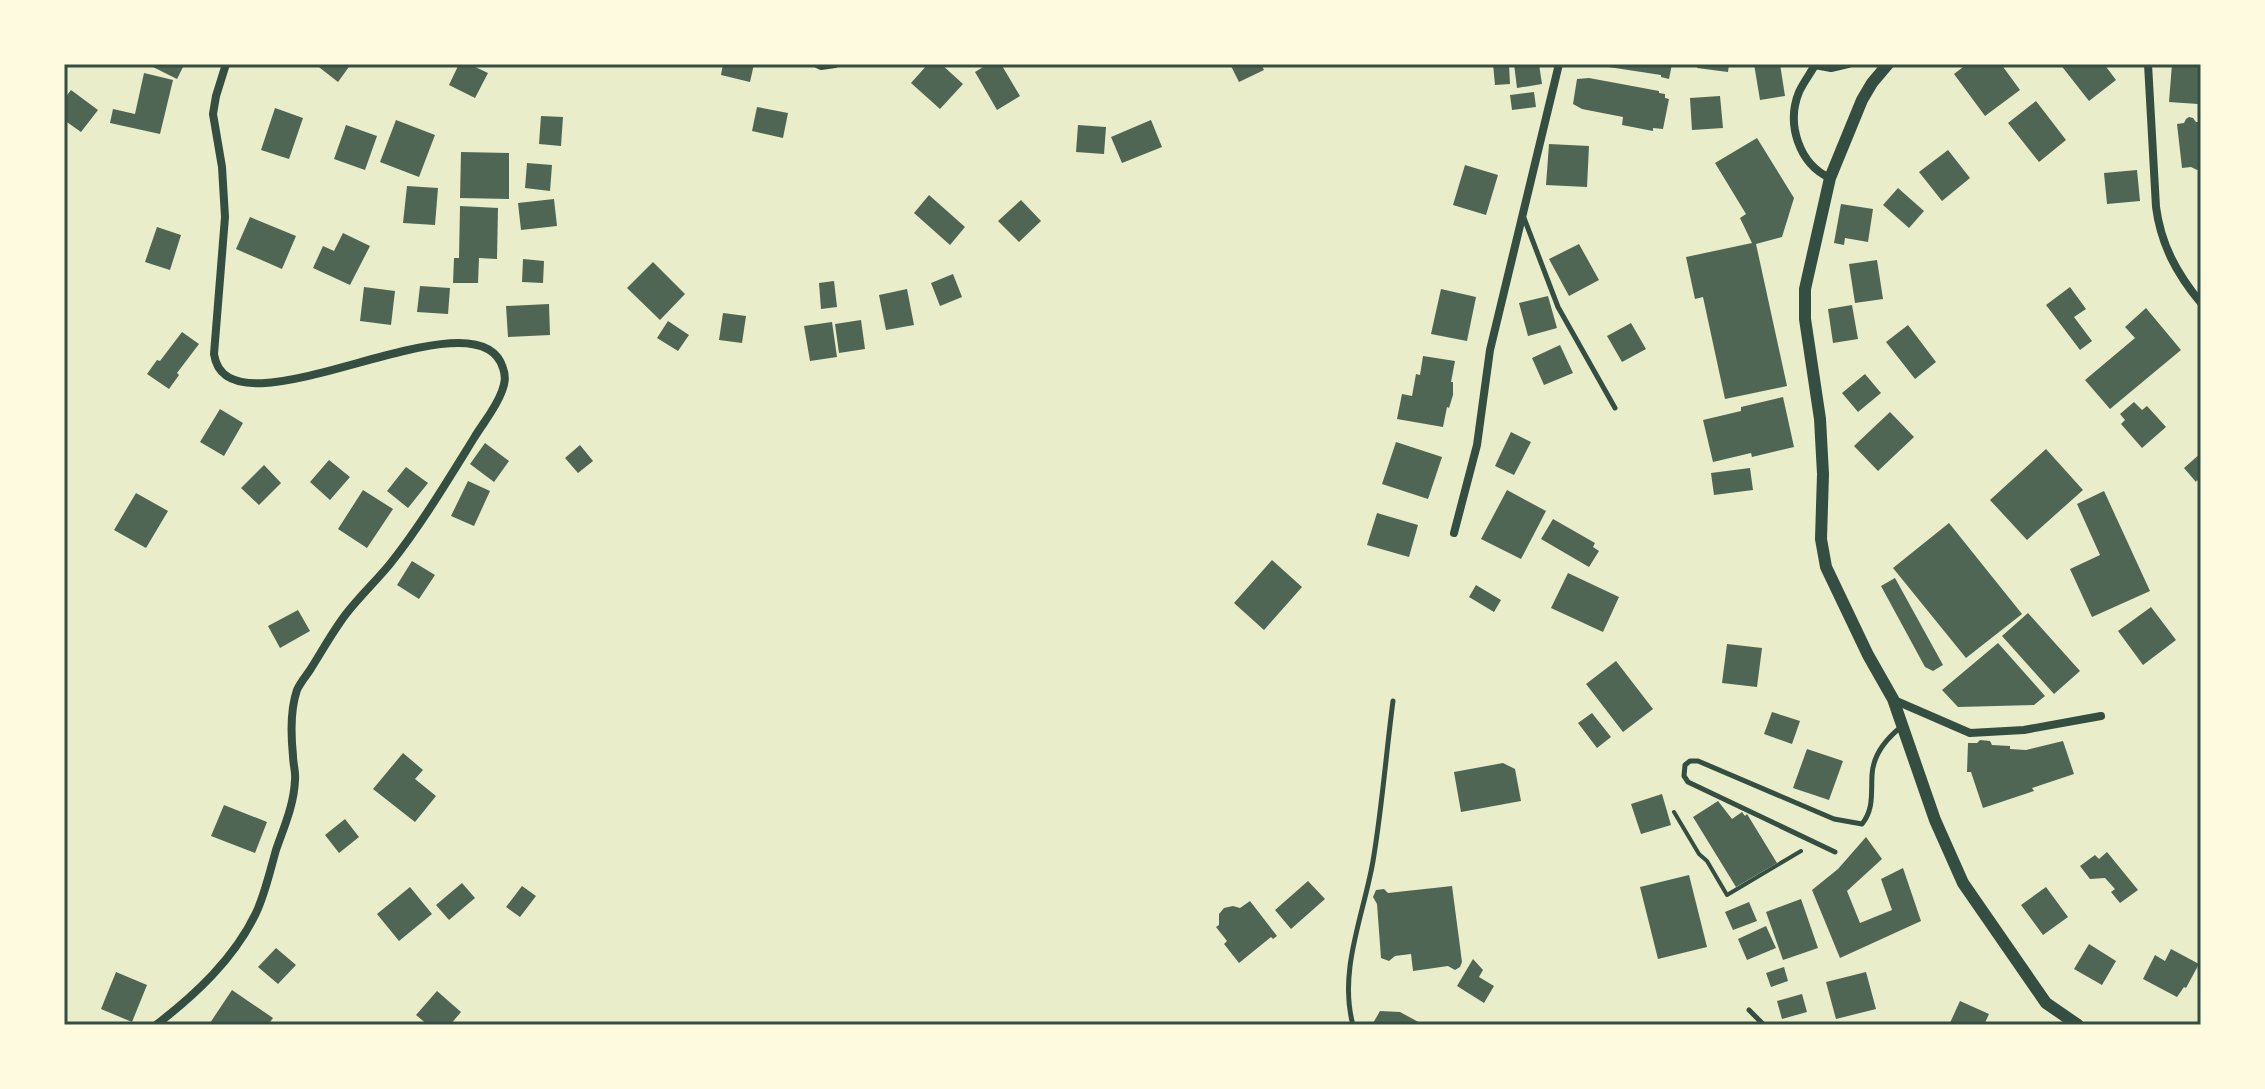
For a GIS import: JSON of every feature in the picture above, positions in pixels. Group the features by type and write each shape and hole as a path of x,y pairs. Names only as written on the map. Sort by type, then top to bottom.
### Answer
{"street":[{"path":"156,1025 188,1000 227,958 256,913 288,820 295,779 293,709 298,689 346,615 391,562 453,471 501,394 506,376 496,352 483,345 468,343 437,344 289,380 259,383 226,375 216,364 214,354 225,217 222,167 213,114 226,64"},
{"path":"817,64 835,64"},
{"path":"1454,533 1477,445 1490,350 1559,64"},
{"path":"1830,178 1818,173 1807,161 1798,145 1794,119 1798,94 1814,65 1831,68 1848,64"},
{"path":"1888,64 1862,100 1830,178 1805,289 1805,319 1820,419 1823,474 1821,539 1826,567 1893,699 1935,820 1963,883 2046,1003 2078,1025"},
{"path":"2148,64 2159,231 2182,280 2201,303"},
{"path":"1893,699 1970,733 2024,730 2101,716"}],"lane":[{"path":"1523,217 1558,307 1615,408"},
{"path":"1353,1025 1348,992 1353,943 1373,859 1393,701"},
{"path":"1835,852 1688,782 1684,776 1685,765 1698,761 1834,819 1862,824 1871,805 1872,773 1881,747 1901,726"},
{"path":"1749,1010 1764,1025"}],"path":[{"path":"1674,812 1727,895 1815,842"}],"building":[{"path":"147,64 192,65 183,67 177,79"},
{"path":"315,64 351,64 338,82"},
{"path":"459,64 469,64 488,73 475,98 449,85"},
{"path":"723,64 754,64 750,82 721,75"},
{"path":"928,64 941,64 963,84 940,109 911,83"},
{"path":"988,64 1001,64 1020,96 997,110 975,72"},
{"path":"1230,64 1261,64 1264,70 1239,82"},
{"path":"1493,64 1509,64 1510,84 1495,85"},
{"path":"1514,64 1539,64 1542,84 1517,88"},
{"path":"1602,64 1672,64 1669,79"},
{"path":"1698,64 1729,64 1728,72 1697,68"},
{"path":"1754,64 1780,64 1785,96 1760,100"},
{"path":"1967,64 2001,64 2020,90 1985,116 1954,74"},
{"path":"2060,64 2104,64 2116,80 2089,101"},
{"path":"2172,64 2201,66 2198,104 2169,102"},
{"path":"144,73 173,80 160,134 110,123 113,109 135,114"},
{"path":"1589,78 1665,94 1665,98 1669,99 1663,129 1653,128 1653,131 1622,125 1623,117 1582,109 1573,104 1577,79"},
{"path":"71,90 98,110 81,132 64,120 64,99"},
{"path":"1534,92 1536,107 1512,110 1510,95"},
{"path":"1720,96 1723,128 1692,130 1690,98"},
{"path":"2036,101 2066,140 2039,162 2008,123"},
{"path":"757,107 788,113 783,138 752,131"},
{"path":"275,108 303,118 289,159 261,150"},
{"path":"541,116 563,117 561,146 539,144"},
{"path":"2189,117 2201,122 2201,168 2197,170 2182,168 2177,124 2184,123"},
{"path":"396,120 435,135 419,177 380,162"},
{"path":"1151,120 1162,147 1122,163 1111,137"},
{"path":"346,125 377,136 365,170 334,159"},
{"path":"1078,125 1106,127 1104,154 1076,152"},
{"path":"1757,138 1794,198 1782,237 1756,244 1787,386 1725,399 1703,297 1695,299 1686,257 1752,243 1740,218 1746,214 1715,163"},
{"path":"1549,144 1589,146 1587,187 1546,185"},
{"path":"1948,150 1970,178 1942,201 1919,172"},
{"path":"461,152 509,153 509,199 460,198"},
{"path":"527,163 552,165 550,191 525,188"},
{"path":"1465,165 1498,175 1486,215 1453,205"},
{"path":"2137,170 2140,201 2107,204 2104,173"},
{"path":"407,186 438,188 435,225 403,223"},
{"path":"1898,188 1924,211 1909,228 1883,205"},
{"path":"929,195 965,227 950,245 914,213"},
{"path":"554,199 557,226 521,230 518,203"},
{"path":"1021,200 1041,221 1019,242 998,221"},
{"path":"1841,204 1873,209 1868,242 1845,238 1844,245 1834,243"},
{"path":"460,206 498,208 497,259 479,258 478,283 453,283 454,258 459,258"},
{"path":"250,217 296,236 282,269 236,249"},
{"path":"157,227 181,235 170,270 145,262"},
{"path":"343,233 370,246 350,285 313,268 323,246 334,251"},
{"path":"1579,244 1599,280 1569,296 1549,259"},
{"path":"523,259 544,261 543,283 522,282"},
{"path":"1877,260 1883,299 1855,303 1849,264"},
{"path":"653,262 685,294 660,320 627,288"},
{"path":"953,274 962,297 940,306 931,283"},
{"path":"834,281 837,307 821,309 819,283"},
{"path":"420,286 450,288 448,314 417,312"},
{"path":"364,287 395,291 391,325 360,321"},
{"path":"2070,287 2086,309 2074,317 2092,341 2080,350 2046,305"},
{"path":"907,289 914,325 886,330 879,295"},
{"path":"1441,289 1476,297 1467,341 1431,334"},
{"path":"1548,296 1557,328 1528,336 1519,303"},
{"path":"549,304 550,335 508,337 506,306"},
{"path":"1852,305 1858,339 1833,343 1828,309"},
{"path":"2146,308 2181,350 2110,409 2085,380 2135,338 2125,327"},
{"path":"723,313 746,316 742,343 719,340"},
{"path":"861,320 865,349 839,353 835,324"},
{"path":"668,321 689,335 678,351 657,338"},
{"path":"832,322 837,357 810,361 804,326"},
{"path":"1631,323 1646,349 1622,362 1607,336"},
{"path":"1908,325 1936,362 1915,379 1886,342"},
{"path":"182,332 199,344 169,389 147,374"},
{"path":"1560,345 1573,373 1544,385 1532,358"},
{"path":"1423,356 1455,361 1451,382 1453,395 1443,427 1397,419 1402,394 1412,396"},
{"path":"1865,374 1881,393 1858,412 1842,393"},
{"path":"1783,397 1794,447 1713,462 1703,420"},
{"path":"2134,402 2142,410 2147,406 2166,427 2142,448 2121,424 2125,420 2120,414"},
{"path":"220,409 243,423 224,456 200,442"},
{"path":"1890,412 1914,437 1878,471 1854,446"},
{"path":"1511,432 1531,442 1514,475 1495,466"},
{"path":"1396,442 1442,457 1428,499 1382,484"},
{"path":"485,443 509,461 494,482 470,464"},
{"path":"580,445 593,461 578,473 565,458"},
{"path":"2046,449 2083,490 2027,540 1990,500"},
{"path":"2201,453 2201,484 2184,468"},
{"path":"329,460 350,477 330,500 310,482"},
{"path":"264,465 281,483 259,505 241,488"},
{"path":"406,467 428,483 408,508 387,491"},
{"path":"1750,468 1753,490 1714,495 1711,473"},
{"path":"468,481 490,491 474,526 451,516"},
{"path":"363,490 393,509 367,548 338,529"},
{"path":"1507,490 1546,511 1521,559 1481,539"},
{"path":"2104,491 2150,591 2092,617 2070,569 2100,555 2077,504"},
{"path":"136,493 168,511 146,548 114,530"},
{"path":"1377,513 1418,525 1409,557 1367,545"},
{"path":"1553,519 1595,543 1593,547 1599,551 1589,567 1541,539"},
{"path":"1949,523 2022,614 1966,658 1893,568"},
{"path":"1272,560 1302,587 1264,630 1234,603"},
{"path":"412,561 435,575 419,599 397,585"},
{"path":"1568,573 1619,597 1603,632 1551,608"},
{"path":"1895,578 1943,665 1933,671 1925,667 1881,586"},
{"path":"1476,585 1501,600 1494,612 1469,597"},
{"path":"2151,607 2176,640 2143,665 2118,631"},
{"path":"298,610 310,631 280,648 268,626"},
{"path":"2028,613 2080,671 2054,694 2002,636"},
{"path":"1998,643 2045,696 2034,705 1958,707 1942,690"},
{"path":"1727,644 1762,648 1757,687 1722,683"},
{"path":"1616,661 1653,709 1623,732 1586,684"},
{"path":"1772,712 1800,721 1792,744 1764,734"},
{"path":"1592,713 1611,737 1597,748 1578,723"},
{"path":"1990,741 1992,745 2010,746 2010,749 2026,750 2063,741 2074,774 1983,808 1971,772 1967,772 1968,743"},
{"path":"1807,749 1843,761 1829,800 1793,788"},
{"path":"403,753 423,770 415,779 436,796 415,822 373,789"},
{"path":"1503,763 1515,769 1521,801 1461,812 1454,772"},
{"path":"1662,794 1671,825 1641,834 1631,804"},
{"path":"1718,801 1732,819 1742,812 1745,816 1747,814 1777,863 1736,887 1693,817"},
{"path":"224,805 267,822 255,853 211,836"},
{"path":"345,819 359,837 339,853 325,835"},
{"path":"1866,837 1882,859 1847,891 1860,923 1892,910 1881,879 1903,868 1921,921 1840,958 1812,890 1838,869"},
{"path":"2107,852 2138,890 2120,903 2111,892 2115,889 2105,878 2090,879 2080,866 2095,855 2099,859"},
{"path":"1689,875 1707,947 1658,959 1640,887"},
{"path":"1308,881 1325,899 1291,929 1275,910"},
{"path":"462,883 475,898 449,920 436,905"},
{"path":"522,886 536,896 520,917 506,907"},
{"path":"1452,886 1462,962 1460,967 1455,970 1448,966 1413,971 1411,954 1395,956 1389,961 1381,958 1377,904 1373,897 1376,890 1384,889 1388,893"},
{"path":"410,887 432,914 399,941 377,914"},
{"path":"2046,887 2068,917 2043,935 2021,905"},
{"path":"1801,899 1818,948 1783,960 1766,912"},
{"path":"1250,901 1277,936 1271,937 1239,963 1224,944 1227,941 1216,927 1224,908 1240,908"},
{"path":"1749,902 1757,921 1733,930 1725,912"},
{"path":"1766,926 1776,948 1747,960 1738,939"},
{"path":"2089,944 2116,961 2102,985 2074,969"},
{"path":"276,948 296,965 278,984 258,967"},
{"path":"2171,949 2199,964 2186,988 2177,997 2143,979 2155,955 2165,961"},
{"path":"1473,959 1483,970 1479,977 1494,986 1484,1003 1457,986"},
{"path":"1784,967 1788,981 1771,987 1766,973"},
{"path":"116,972 147,985 132,1022 101,1009"},
{"path":"1866,972 1876,1009 1836,1019 1826,982"},
{"path":"232,990 273,1018 268,1025 212,1025 210,1023"},
{"path":"437,991 461,1012 450,1025 428,1025 416,1015"},
{"path":"1802,994 1807,1012 1782,1019 1777,1001"},
{"path":"1960,1001 1989,1014 1984,1025 1949,1025"},
{"path":"1380,1011 1400,1012 1424,1025 1372,1025"}]}
